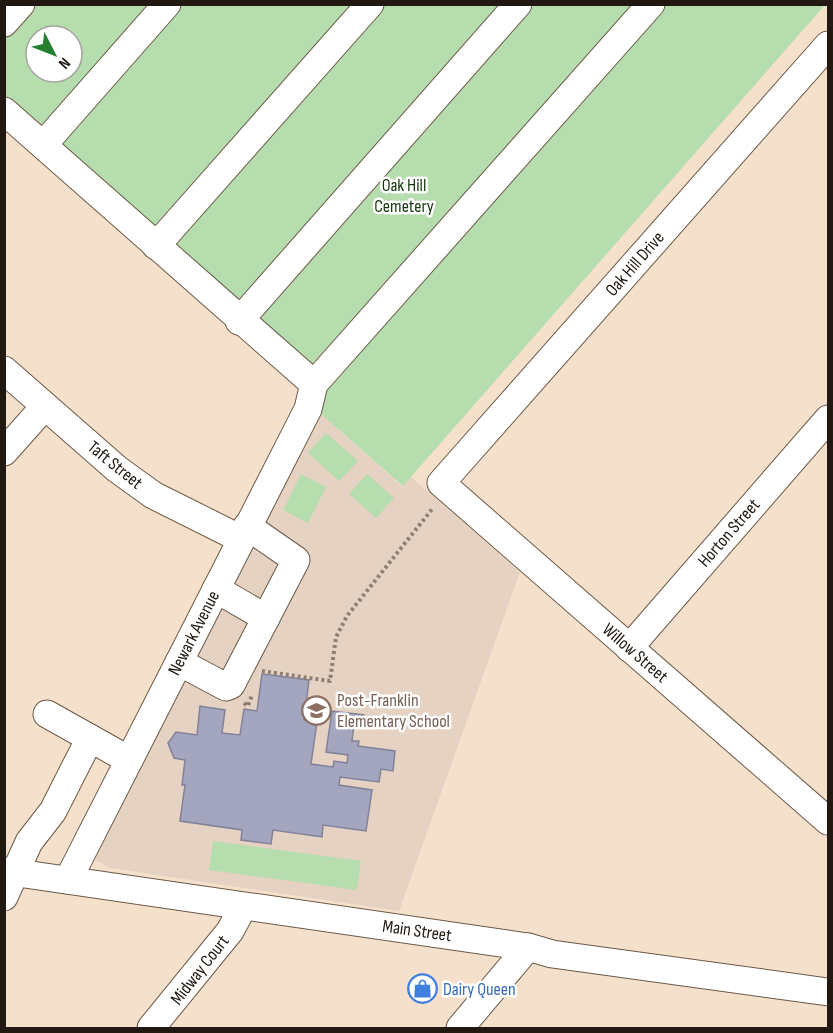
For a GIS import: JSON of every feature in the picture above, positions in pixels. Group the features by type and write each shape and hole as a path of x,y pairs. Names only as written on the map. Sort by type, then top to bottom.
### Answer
{"street":[{"path":"4,23 21,4"},
{"path":"43,145 167,4"},
{"path":"156,246 370,4"},
{"path":"239,321 518,4"},
{"path":"4,111 239,321 314,384 651,4"},
{"name":"Oak Hill Drive","path":"437,496 827,50"},
{"name":"Taft Street","path":"4,370 117,469 153,495 244,533 296,560 266,618"},
{"name":"Newark Avenue","path":"68,880 308,409 314,384"},
{"path":"4,452 45,406"},
{"name":"Horton Street","path":"628,648 828,419"},
{"name":"Willow Street","path":"437,496 628,648 828,821"},
{"path":"179,662 228,687 266,618 216,589"},
{"path":"47,714 129,760"},
{"path":"4,897 10,872 53,811 90,738"},
{"name":"Main Street","path":"10,872 528,947 552,954 828,992"},
{"name":"Midway Court","path":"151,1029 230,932 243,907"},
{"path":"460,1029 528,947"}],"path":[{"path":"259,680 262,671 330,681 336,637 347,616 437,496"},
{"path":"239,701 248,705 255,688"}],"shaded area":[{"name":"Post-Franklin Elementary School","path":"315,409 402,486 411,477 520,572 399,911 110,868 94,859 92,848"}],"green space":[{"name":"Oak Hill Cemetery","path":"5,5 825,5 403,486 315,409 327,381 5,107"},
{"path":"326,433 358,461 339,481 308,453"},
{"path":"301,474 326,487 308,523 283,510"},
{"path":"367,474 394,498 376,518 349,494"},
{"path":"213,841 361,861 357,890 209,870"}],"building":[{"path":"262,674 309,680 304,720 317,722 311,764 333,767 334,761 347,763 348,755 326,752 332,711 364,715 362,725 354,724 352,741 359,741 358,746 395,751 393,771 381,769 379,782 340,777 339,785 372,790 366,831 323,825 322,837 273,830 271,844 241,840 242,830 180,821 185,785 182,785 185,760 174,758 168,743 176,732 197,735 200,706 225,710 222,733 240,735 244,709 257,711"}],"place":[{"name":"Post-Franklin Elementary School","path":"316,710"},
{"name":"Dairy Queen","path":"422,989"}]}
